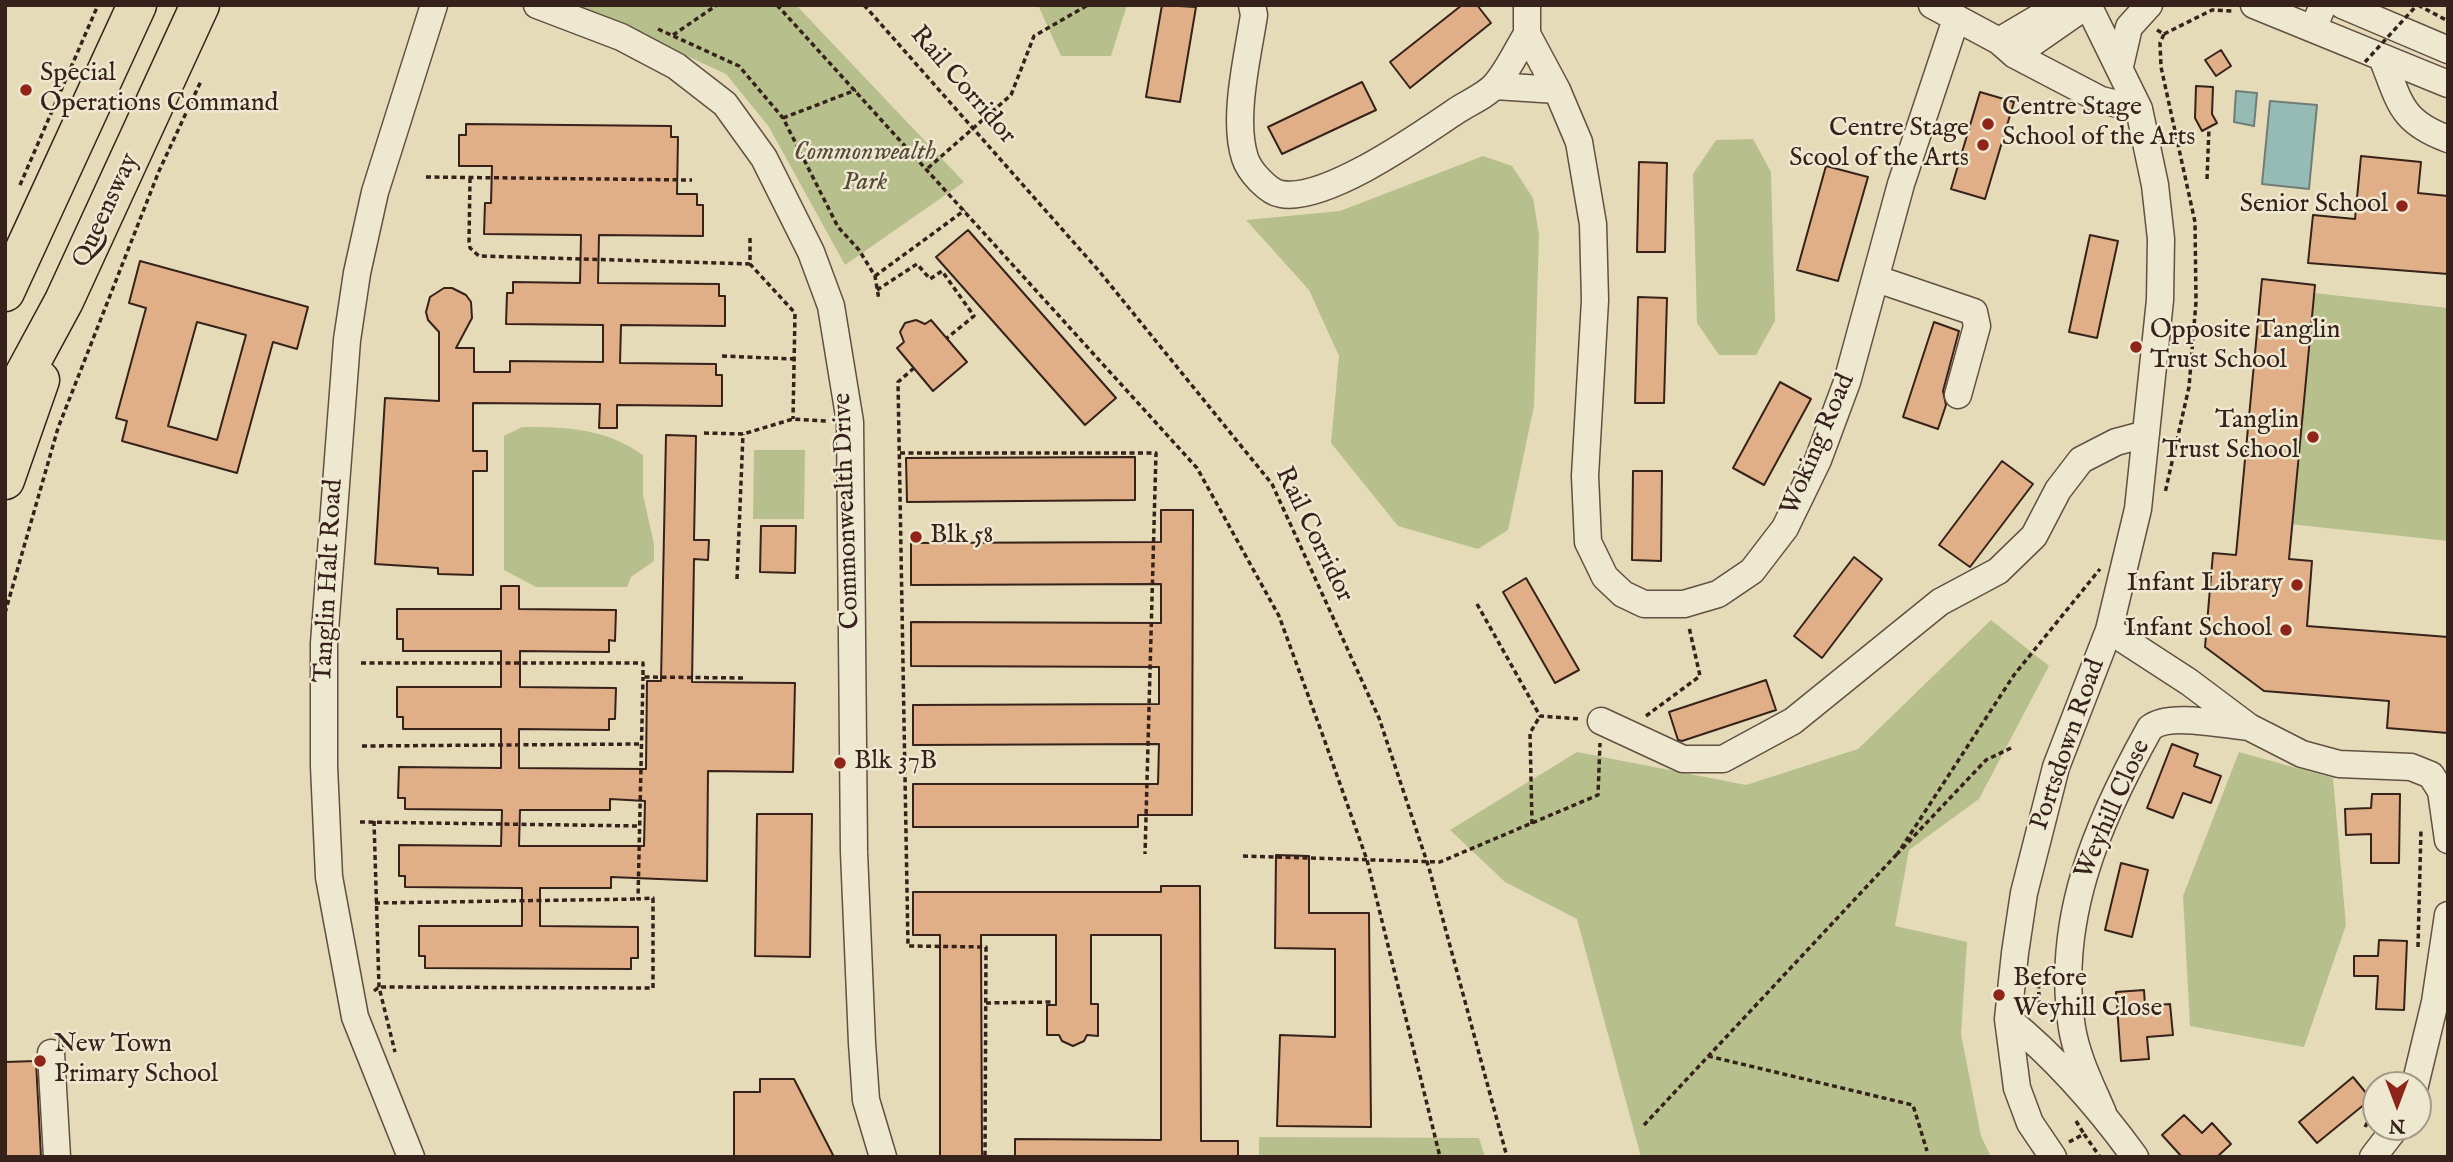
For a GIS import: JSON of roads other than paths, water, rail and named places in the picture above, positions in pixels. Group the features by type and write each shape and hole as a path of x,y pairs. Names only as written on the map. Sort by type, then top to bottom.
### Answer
{"highway":[{"path":"5,306 13,278 137,5"},
{"name":"Queensway","path":"5,410 64,301 200,5"},
{"name":"Queensway","path":"5,480 29,419 64,301"}],"street":[{"name":"Tanglin Halt Road","path":"411,1157 355,1017 329,877 324,766 324,643 347,340 357,272 375,192 434,5"},
{"name":"Commonwealth Drive","path":"537,5 621,37 676,66 725,104 764,158 811,252 831,306 849,422 854,852 862,1043 866,1100 883,1157"},
{"path":"1252,5 1254,15 1244,77 1241,128 1245,159 1271,191 1305,194 1348,176 1401,148 1495,86 1527,34 1527,5"},
{"path":"1932,5 2101,100 2139,109"},
{"path":"2007,48 2060,5"},
{"path":"2007,48 2088,5"},
{"name":"Portsdown Road","path":"2052,1156 2030,1124 2017,1088 2008,1019 2015,953 2037,836 2056,767 2109,630 2138,509 2160,300 2161,239 2155,185 2139,109 2088,5"},
{"path":"2342,5 2448,50"},
{"path":"2247,10 2318,17 2374,60 2448,84"},
{"path":"2120,66 2129,27 2150,16"},
{"name":"Woking Road","path":"1527,34 1558,90 1579,142 1593,224 1595,300 1585,476 1588,542 1605,577 1623,594 1644,604 1684,604 1718,594 1752,571 1784,528 1818,460 1847,382 1901,184 1956,19"},
{"path":"2374,60 2402,109 2427,131 2448,139"},
{"path":"1495,86 1558,90"},
{"path":"1877,278 1974,312 1977,326 1958,395"},
{"path":"1612,727 1683,759 1723,759 1793,721 1940,602 1998,571 2034,536 2058,490 2081,460 2116,442 2147,434"},
{"name":"Weyhill Close","path":"2109,630 2189,682 2249,727 2302,754 2339,764 2411,768 2431,775 2441,791 2448,840"},
{"name":"Weyhill Close","path":"2103,1113 2084,1070 2073,1029 2069,993 2069,946 2081,879 2109,808 2150,728 2163,721 2182,720 2249,727"},
{"path":"2418,1071 2434,1002 2448,915"},
{"name":"Weyhill Close","path":"2008,1019 2041,1046 2103,1113 2135,1157"},
{"path":"51,1053 57,1157"},
{"path":"2373,1157 2385,1141"}],"water":[{"path":"2236,91 2257,93 2254,126 2234,122"},
{"path":"2270,101 2317,105 2309,189 2262,184"}],"place":[{"name":"Special Operations Command","path":"26,90"},
{"name":"Centre Stage School of the Arts","path":"1988,124"},
{"name":"Centre Stage Scool of the Arts","path":"1983,145"},
{"name":"Senior School","path":"2402,206"},
{"name":"Opposite Tanglin Trust School","path":"2136,347"},
{"name":"Tanglin Trust School","path":"2313,437"},
{"name":"Blk 58","path":"916,537"},
{"name":"Infant Library","path":"2297,585"},
{"name":"Infant School","path":"2286,630"},
{"name":"Blk 37B","path":"840,763"},
{"name":"Before Weyhill Close","path":"1999,995"},
{"name":"New Town Primary School","path":"40,1061"}],"park label":[{"name":"Commonwealth Park","path":"865,169"}]}
